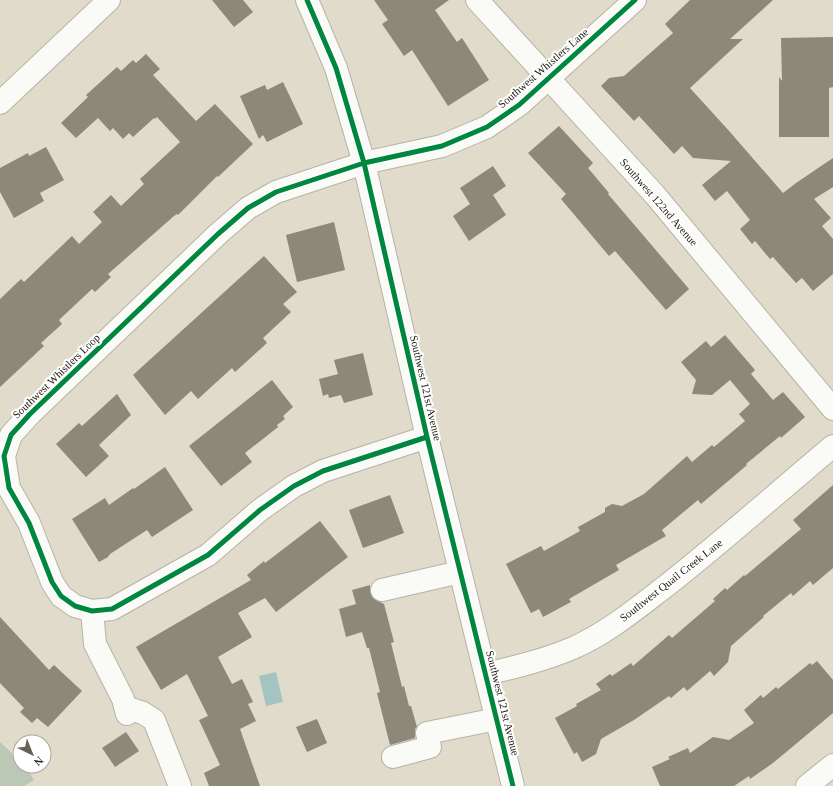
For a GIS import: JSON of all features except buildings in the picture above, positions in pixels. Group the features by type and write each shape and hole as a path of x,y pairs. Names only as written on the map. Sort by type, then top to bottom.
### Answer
{"street":[{"path":"0,103 109,0"},
{"name":"Southwest 121st Avenue","path":"307,0 336,68 364,163 427,437 513,786"},
{"name":"Southwest 122nd Avenue","path":"477,0 655,195 833,409"},
{"name":"Southwest Whistlers Lane","path":"364,163 442,146 487,127 519,105 635,0"},
{"name":"Southwest Whistlers Loop","path":"364,163 276,192 248,208 218,234 30,414 11,435 4,456 9,488 28,523 52,582 61,596 75,606 92,611 112,610 208,555 260,510 294,486 323,471 427,437"},
{"name":"Southwest Quail Creek Lane","path":"486,674 532,663 573,648 601,634 688,568 833,446"},
{"path":"382,590 460,572"},
{"path":"92,611 95,644 123,699 126,710 143,713 154,720 180,786"},
{"path":"393,757 430,747 427,733 496,719"},
{"path":"807,786 833,765"}],"green space":[{"path":"0,742 12,753 12,774 30,774 34,780 24,786 0,786"}],"water":[{"path":"276,672 283,702 266,706 259,676"}],"cycle path":[{"path":"307,0 336,68 364,163 427,437 513,786"},
{"path":"427,437 323,471 294,486 260,510 208,555 112,609 92,611 75,606 61,596 52,582 29,523 9,488 4,456 11,435 30,414 218,234 248,208 276,192 364,163 442,146 487,127 519,105 635,0"}]}
